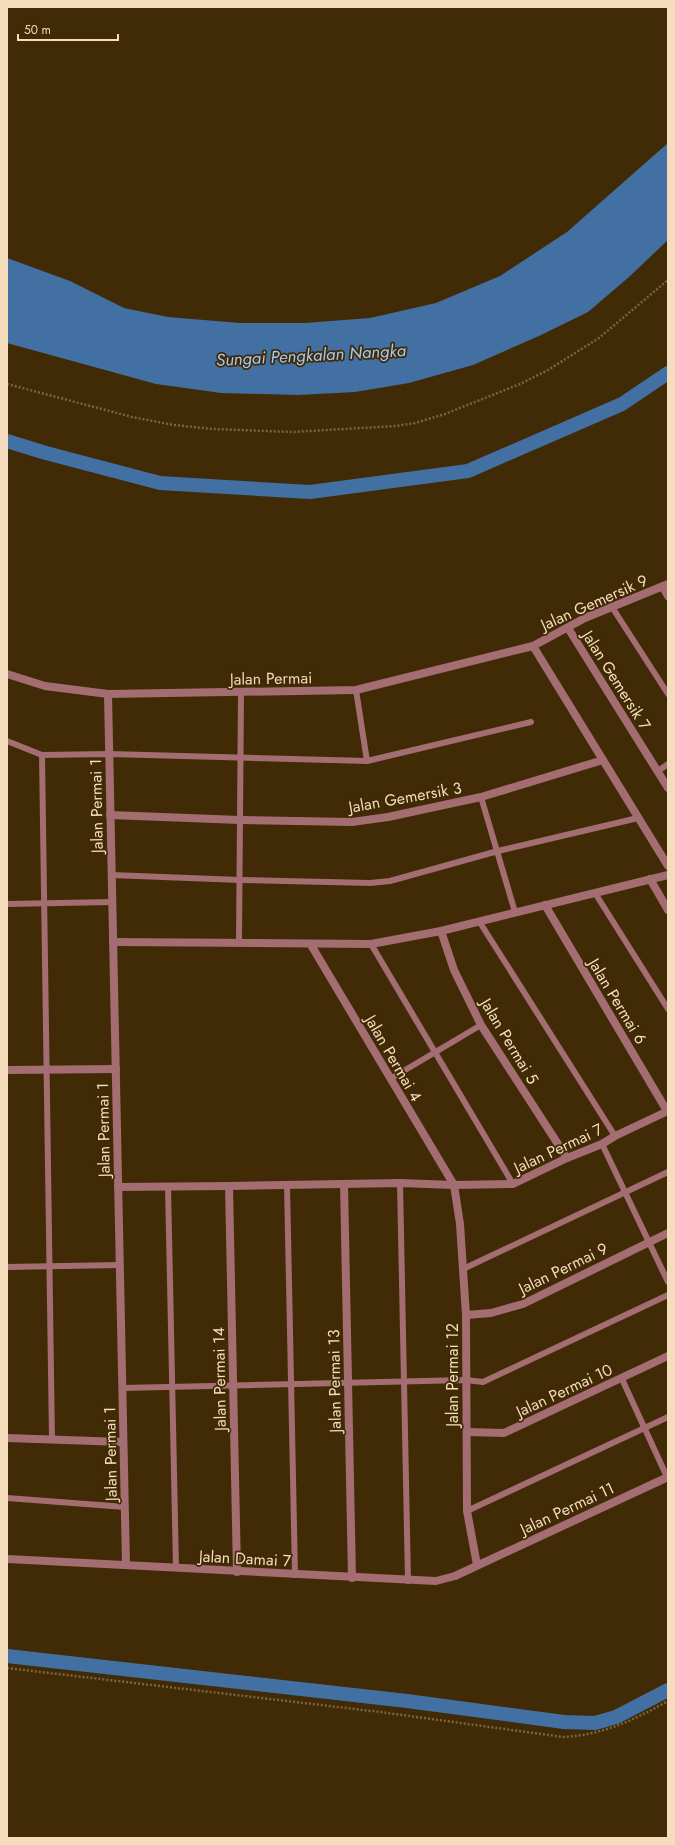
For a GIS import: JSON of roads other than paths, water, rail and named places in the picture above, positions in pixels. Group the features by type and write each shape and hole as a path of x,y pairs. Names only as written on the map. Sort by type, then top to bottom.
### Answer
{"street":[{"path":"666,585 668,596"},
{"name":"Jalan Gemersik 9","path":"532,646 585,618 666,585"},
{"name":"Jalan Gemersik 7","path":"568,628 668,788"},
{"path":"532,646 668,866"},
{"name":"Jalan Permai","path":"7,674 45,686 108,694 356,690 532,646"},
{"name":"Jalan Permai 1","path":"108,694 126,1565"},
{"name":"Jalan Gemersik 3","path":"110,815 240,820 352,822 388,817 481,797 603,760"},
{"path":"113,942 311,945 371,944 441,931 668,875"},
{"path":"650,879 668,910"},
{"name":"Jalan Permai 6","path":"545,905 667,1111"},
{"name":"Jalan Permai 5","path":"441,931 454,970 481,1025 567,1158"},
{"name":"Jalan Permai 4","path":"311,945 454,1185"},
{"path":"7,1070 116,1069"},
{"name":"Jalan Permai 7","path":"118,1187 400,1183 454,1185 514,1184 567,1158 602,1144 615,1136 667,1111"},
{"name":"Jalan Permai 13","path":"344,1184 352,1578"},
{"name":"Jalan Permai 12","path":"454,1185 463,1269 466,1315 468,1511 477,1565"},
{"name":"Jalan Permai 14","path":"229,1186 237,1572"},
{"name":"Jalan Permai 9","path":"466,1315 491,1313 523,1304 668,1233"},
{"name":"Jalan Permai 10","path":"467,1432 504,1433 668,1356"},
{"path":"7,1438 123,1442"},
{"name":"Jalan Permai 11","path":"477,1565 668,1477"},
{"name":"Jalan Damai 7","path":"7,1559 408,1581 436,1581 455,1576 477,1565"}],"lane":[{"path":"612,607 668,694"},
{"path":"356,690 367,761"},
{"path":"239,943 242,692"},
{"path":"7,741 42,755 109,754 367,761 531,722"},
{"path":"42,755 52,1440"},
{"path":"658,771 668,764"},
{"path":"481,797 515,912"},
{"path":"112,875 240,880 377,882 390,880 498,851 638,818"},
{"path":"595,893 668,1009"},
{"path":"7,904 112,902"},
{"path":"479,921 615,1136"},
{"path":"371,944 514,1184"},
{"path":"390,1079 481,1025"},
{"path":"602,1144 668,1282"},
{"path":"463,1269 668,1172"},
{"path":"400,1183 408,1581"},
{"path":"287,1185 295,1575"},
{"path":"168,1186 176,1568"},
{"path":"7,1267 120,1266"},
{"path":"122,1388 466,1380 483,1382 668,1295"},
{"path":"622,1378 668,1477"},
{"path":"468,1511 668,1417"},
{"path":"7,1498 125,1506"}],"water":[{"path":"668,143 668,240 629,277 588,312 539,336 473,365 409,383 355,392 298,395 221,393 156,384 7,343 7,258 70,281 124,308 168,317 240,323 305,323 370,318 436,303 500,276 567,232"}],"waterway":[{"name":"Sungai Pengkalan Nangka","path":"7,441 46,453 160,483 310,492 468,471 622,404 668,373"},
{"path":"7,1656 407,1701 564,1722 595,1723 616,1717 668,1690"}]}
